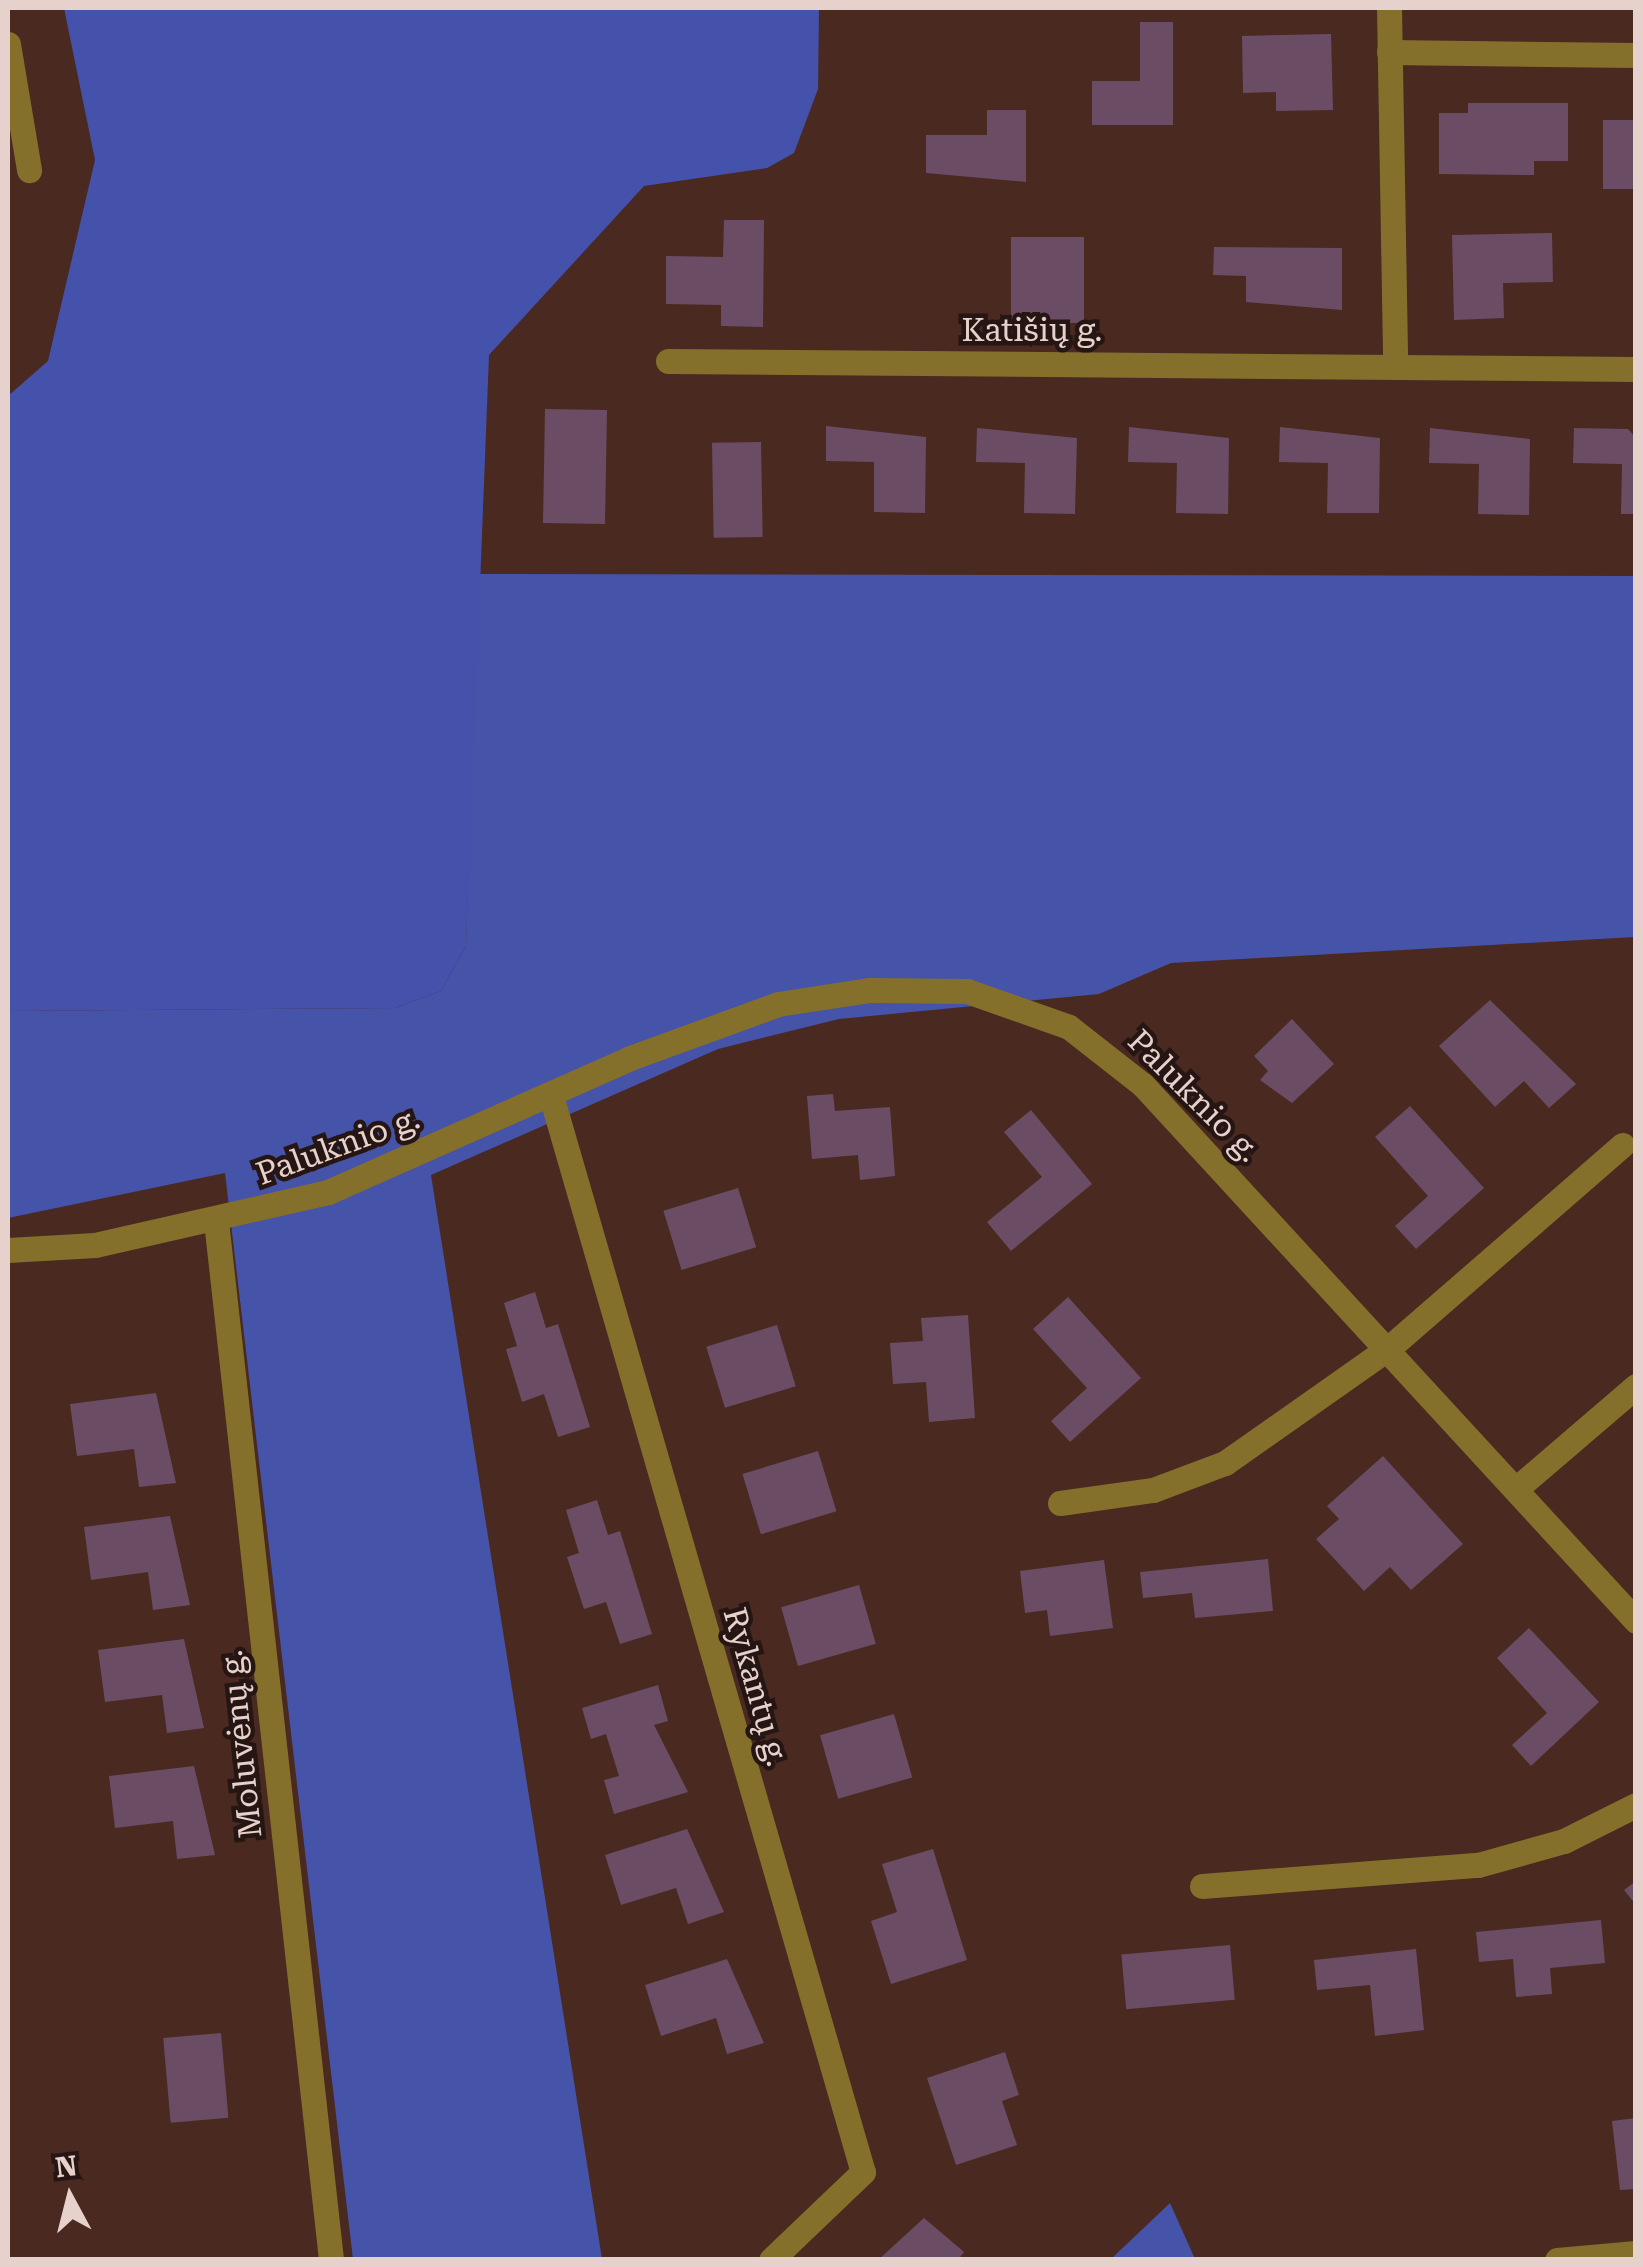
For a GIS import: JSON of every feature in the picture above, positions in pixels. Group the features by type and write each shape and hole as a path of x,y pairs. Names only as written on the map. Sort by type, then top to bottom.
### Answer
{"street":[{"path":"1389,8 1395,364"},
{"path":"8,44 29,170"},
{"path":"1389,52 1636,55"},
{"name":"Katišių g.","path":"668,361 1395,364 1636,369"},
{"name":"Paluknio g.","path":"8,1250 95,1244 216,1221 328,1192 552,1099 630,1058 778,1004 922,987 1035,1009 1144,1085 1390,1347 1636,1621"},
{"name":"Rykantų g.","path":"552,1099 863,2172 772,2260"},
{"path":"1060,1503 1153,1490 1225,1463 1390,1347 1622,1145"},
{"name":"Moluvėnų g.","path":"216,1221 332,2260"},
{"path":"1517,1488 1636,1386"},
{"path":"1202,1886 1478,1865 1564,1841 1636,1805"},
{"path":"1557,2260 1636,2253"}],"shaded area":[{"path":"64,8 819,8 818,89 794,153 767,168 644,186 489,355 466,946 441,991 395,1008 8,1011 8,396 48,361 95,160"},
{"path":"477,574 1635,576 1635,937 1171,963 1099,994 839,1019 718,1049 431,1175 602,2259 353,2259 225,1173 8,1218 8,1011 395,1008 441,991 466,946"},
{"path":"1170,2203 1195,2259 1111,2259"}],"building":[{"path":"1140,22 1173,22 1173,125 1092,125 1092,81 1140,81"},
{"path":"1331,34 1333,110 1276,111 1276,92 1243,93 1242,36"},
{"path":"1468,103 1568,103 1568,161 1534,161 1534,175 1439,174 1439,113 1468,113"},
{"path":"987,110 1026,110 1026,182 926,173 926,135 987,135"},
{"path":"1603,120 1636,120 1636,189 1603,189"},
{"path":"724,220 764,220 763,327 721,326 721,305 666,304 666,256 723,257"},
{"path":"1552,233 1553,282 1503,283 1504,318 1454,320 1452,235"},
{"path":"1011,237 1084,237 1084,323 1011,323"},
{"path":"1214,247 1342,248 1342,310 1246,302 1246,276 1213,275"},
{"path":"545,409 607,410 605,524 543,523"},
{"path":"826,426 926,437 925,513 874,512 874,462 826,461"},
{"path":"1129,427 1229,438 1228,514 1176,513 1177,463 1128,462"},
{"path":"1280,427 1380,438 1379,513 1327,513 1328,463 1279,462"},
{"path":"977,428 1077,438 1075,514 1024,513 1025,463 976,462"},
{"path":"1430,428 1530,439 1529,515 1478,514 1479,464 1429,463"},
{"path":"1574,428 1628,429 1636,438 1636,514 1621,514 1622,464 1573,463"},
{"path":"761,442 763,537 714,538 712,443"},
{"path":"1490,1000 1576,1084 1549,1108 1524,1081 1495,1107 1439,1046"},
{"path":"1292,1019 1334,1064 1292,1103 1260,1080 1268,1071 1254,1056"},
{"path":"833,1094 835,1111 890,1107 895,1176 860,1180 858,1155 812,1159 807,1096"},
{"path":"1410,1106 1484,1188 1416,1249 1395,1226 1428,1196 1375,1137"},
{"path":"1031,1110 1092,1184 1011,1251 987,1222 1042,1177 1004,1132"},
{"path":"738,1188 756,1247 682,1270 663,1211"},
{"path":"535,1292 546,1328 558,1324 590,1427 558,1437 544,1394 522,1402 506,1349 517,1346 504,1303"},
{"path":"1068,1297 1141,1378 1070,1442 1051,1421 1087,1388 1033,1329"},
{"path":"968,1315 975,1418 929,1422 926,1382 893,1384 890,1343 923,1341 921,1318"},
{"path":"777,1325 796,1386 725,1408 706,1347"},
{"path":"156,1393 176,1483 139,1487 134,1449 77,1456 70,1404"},
{"path":"818,1451 836,1511 761,1534 742,1474"},
{"path":"1383,1456 1463,1544 1411,1590 1390,1567 1364,1591 1316,1539 1339,1519 1327,1506"},
{"path":"597,1500 608,1535 620,1531 652,1634 620,1644 606,1602 584,1609 567,1557 579,1553 566,1510"},
{"path":"170,1516 190,1605 153,1610 148,1572 91,1580 84,1527"},
{"path":"1268,1559 1273,1611 1195,1618 1192,1593 1143,1598 1140,1572"},
{"path":"1104,1560 1113,1628 1050,1636 1047,1610 1025,1613 1020,1571"},
{"path":"859,1585 876,1644 798,1666 781,1607"},
{"path":"1529,1628 1599,1702 1531,1766 1512,1745 1547,1713 1497,1658"},
{"path":"184,1639 204,1728 167,1733 162,1695 105,1702 98,1650"},
{"path":"658,1685 668,1721 654,1725 688,1792 614,1814 604,1780 619,1776 606,1734 591,1739 582,1708"},
{"path":"894,1714 912,1777 838,1799 820,1735"},
{"path":"194,1766 215,1855 177,1859 173,1821 115,1828 109,1776"},
{"path":"687,1829 724,1912 688,1924 676,1888 621,1905 605,1855"},
{"path":"933,1849 967,1960 891,1984 871,1921 897,1912 882,1864"},
{"path":"1636,1881 1636,1905 1624,1890"},
{"path":"1601,1920 1605,1963 1550,1968 1552,1994 1516,1997 1513,1959 1479,1962 1476,1932"},
{"path":"1230,1945 1235,2000 1126,2009 1121,1954"},
{"path":"1416,1949 1424,2030 1375,2036 1370,1985 1317,1990 1314,1960"},
{"path":"727,1959 764,2043 727,2054 716,2018 661,2036 645,1985"},
{"path":"221,2033 228,2118 171,2123 163,2038"},
{"path":"1005,2052 1019,2095 1002,2101 1017,2145 956,2165 927,2078"},
{"path":"1636,2118 1636,2189 1620,2190 1612,2121"},
{"path":"924,2218 964,2252 958,2260 878,2260"}]}
